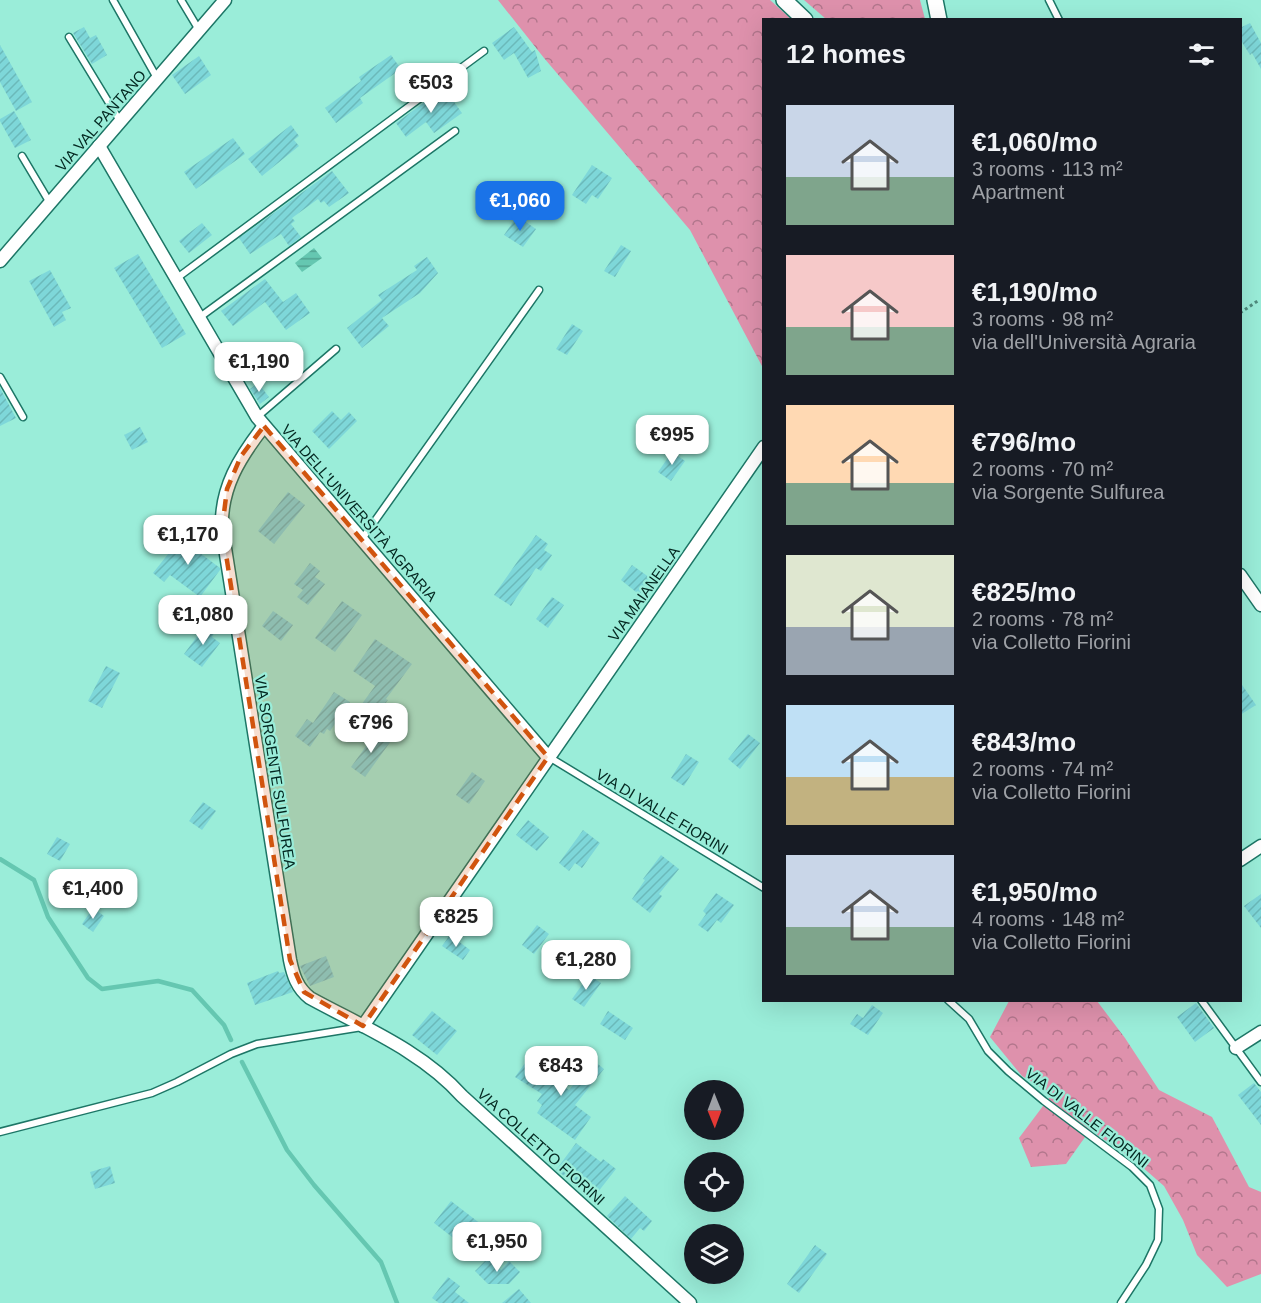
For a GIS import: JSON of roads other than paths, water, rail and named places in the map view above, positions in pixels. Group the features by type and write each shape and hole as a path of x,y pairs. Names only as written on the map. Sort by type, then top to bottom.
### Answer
{"street":[{"name":"VIA VAL PANTANO","path":"0,261 225,0"},
{"path":"784,0 803,18"},
{"name":"VIA DELL'UNIVERSITÀ AGRARIA","path":"99,146 261,421 548,757"},
{"name":"VIA SORGENTE SULFUREA","path":"261,421 226,489 222,529 290,960 295,979 304,992 363,1026"},
{"name":"VIA MAIANELLA","path":"363,1026 762,450"},
{"path":"1242,578 1261,605"},
{"path":"1242,859 1261,846"},
{"name":"VIA COLLETTO FIORINI","path":"363,1026 426,1062 445,1077 462,1096 690,1303"},
{"path":"1236,1048 1261,1032"}],"lane":[{"path":"113,0 157,79"},
{"path":"181,0 199,30"},
{"path":"1049,0 1058,18"},
{"path":"69,38 120,122"},
{"path":"177,278 484,51"},
{"path":"200,318 455,131"},
{"path":"22,156 50,203"},
{"path":"361,540 539,290"},
{"path":"261,421 336,349"},
{"path":"0,377 23,417"},
{"name":"VIA DI VALLE FIORINI","path":"548,757 762,887"},
{"name":"VIA DI VALLE FIORINI","path":"950,1002 969,1019 988,1051 1008,1071 1132,1167 1150,1185 1159,1209 1158,1240 1151,1257 1120,1303"},
{"path":"1202,1002 1261,1083"},
{"path":"0,1132 152,1093 231,1054 257,1044 363,1026"}],"waterway":[{"path":"0,859 34,880 48,917 88,978 102,989 158,981 192,990 224,1025 231,1040"},
{"path":"242,1062 287,1150 314,1185 381,1262 397,1303"}]}
